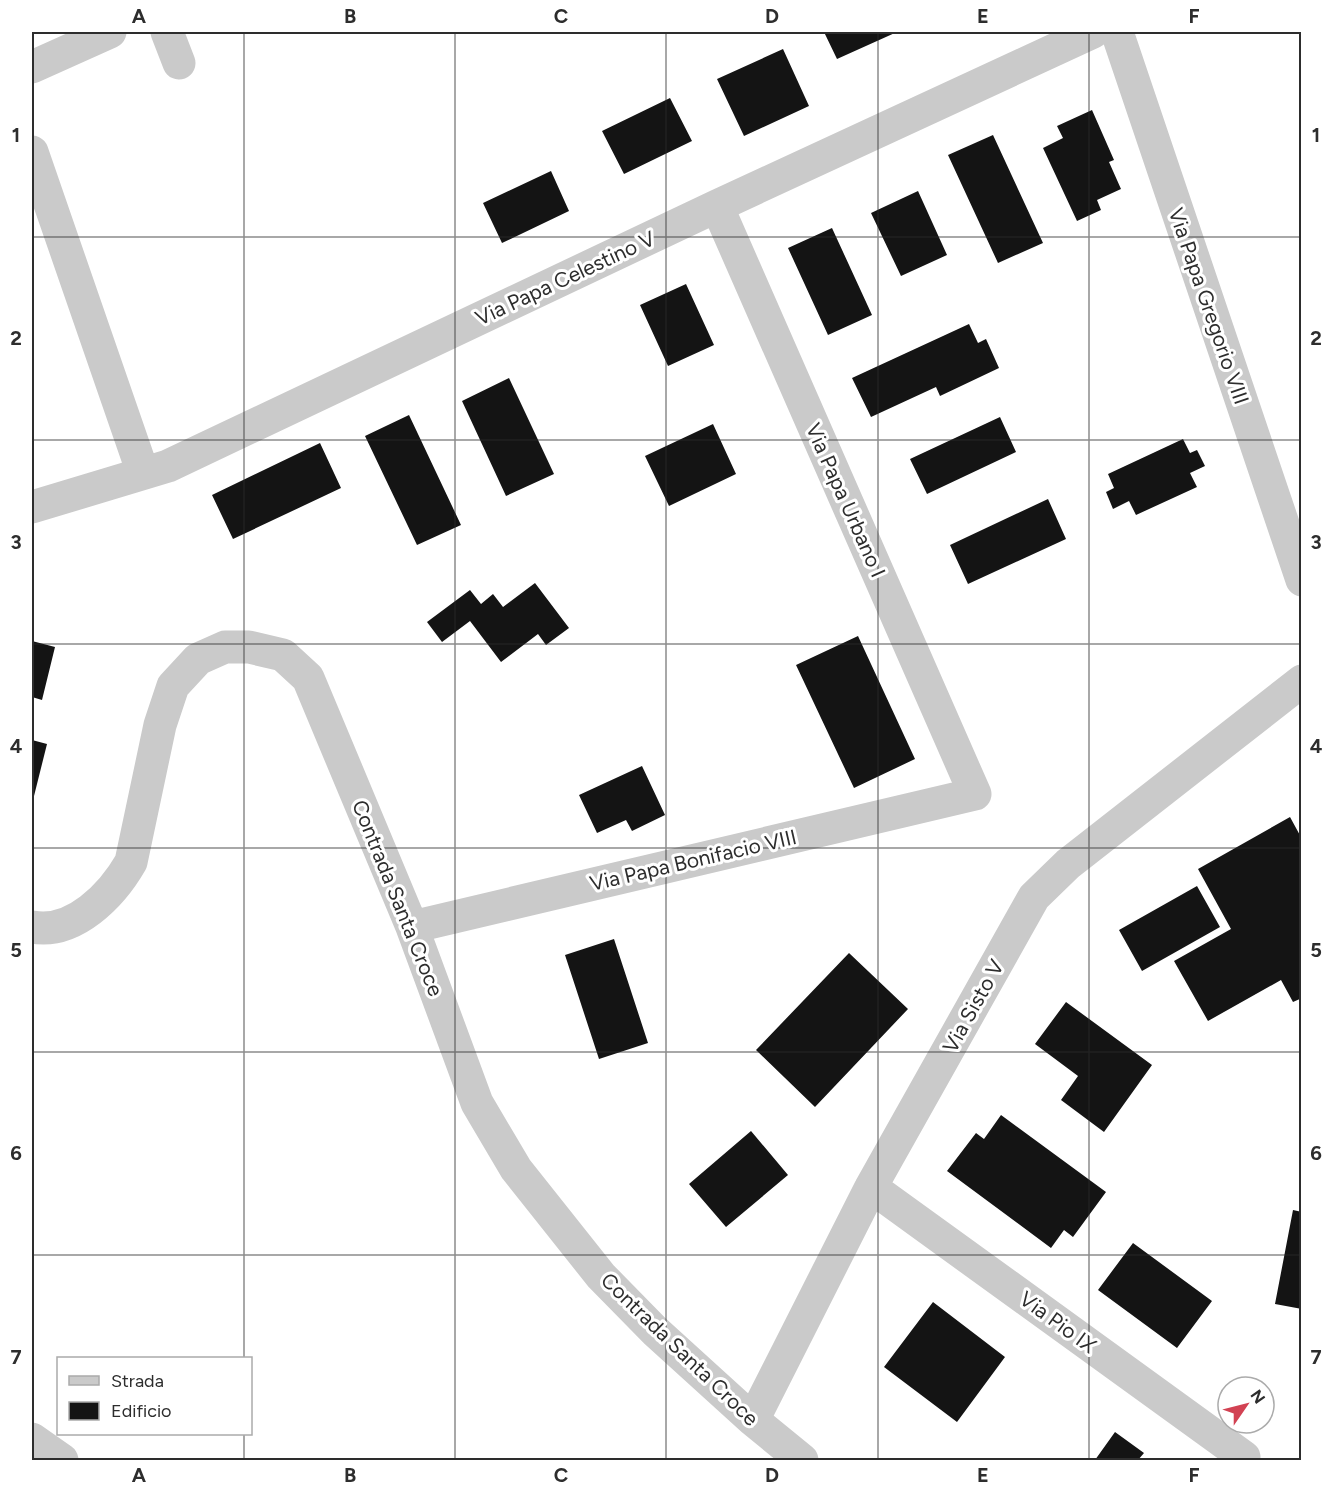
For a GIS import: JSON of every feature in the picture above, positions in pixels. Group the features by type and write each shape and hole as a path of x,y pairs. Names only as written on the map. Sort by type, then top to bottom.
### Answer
{"street":[{"path":"32,67 110,32"},
{"path":"167,32 179,63"},
{"name":"Via Papa Celestino V","path":"32,507 168,466 717,206 1093,32"},
{"name":"Via Papa Gregorio VIII","path":"1117,32 1302,580"},
{"path":"32,152 143,473"},
{"name":"Via Papa Urbano I","path":"717,206 975,794"},
{"name":"Contrada Santa Croce","path":"32,927 43,929 78,918 101,901 121,879 131,862 160,725 173,686 198,659 225,647 249,647 283,655 308,678 412,927 477,1103 516,1169 601,1276 655,1331 802,1461"},
{"name":"Via Sisto V","path":"753,1420 871,1186 1034,897 1068,864 1302,681"},
{"name":"Via Papa Bonifacio VIII","path":"412,927 975,794"},
{"name":"Via Pio IX","path":"871,1186 1244,1457"},
{"path":"32,1439 62,1461"}],"building":[{"path":"824,32 897,32 837,59"},
{"path":"783,49 809,106 744,136 717,79"},
{"path":"670,98 692,141 624,174 602,131"},
{"path":"1092,110 1114,160 1109,162 1121,189 1097,200 1101,210 1077,221 1043,148 1063,138 1057,126"},
{"path":"993,135 1043,243 998,263 948,155"},
{"path":"551,171 569,211 502,243 483,203"},
{"path":"918,191 947,255 901,276 871,213"},
{"path":"832,228 872,315 828,335 788,248"},
{"path":"686,284 714,345 668,366 640,305"},
{"path":"969,324 978,343 986,339 999,368 940,396 936,387 871,417 852,378"},
{"path":"509,378 554,474 506,496 462,401"},
{"path":"409,415 461,525 417,545 365,436"},
{"path":"1000,417 1016,452 927,494 910,459"},
{"path":"713,424 736,474 669,506 645,456"},
{"path":"1183,439 1190,453 1197,450 1205,466 1190,473 1197,487 1136,515 1129,501 1113,509 1106,492 1114,488 1108,474"},
{"path":"320,443 341,488 233,539 212,495"},
{"path":"1048,499 1066,539 968,584 950,545"},
{"path":"535,583 569,628 546,645 538,634 501,662 470,621 442,642 427,622 470,590 481,604 493,594 503,607"},
{"path":"858,636 915,759 854,788 796,665"},
{"path":"32,641 55,647 42,700 32,697"},
{"path":"32,740 47,744 32,804"},
{"path":"642,766 665,815 632,831 626,820 597,833 579,795"},
{"path":"1290,817 1302,839 1302,998 1293,1002 1281,980 1208,1021 1174,961 1231,929 1198,869"},
{"path":"1197,886 1220,927 1142,971 1119,930"},
{"path":"614,939 648,1043 599,1059 565,955"},
{"path":"849,953 908,1009 815,1107 756,1050"},
{"path":"1066,1002 1152,1065 1104,1132 1061,1100 1078,1076 1035,1044"},
{"path":"1001,1115 1106,1192 1073,1237 1064,1230 1051,1248 947,1171 976,1133 984,1139"},
{"path":"751,1131 788,1175 726,1227 689,1184"},
{"path":"1293,1210 1302,1212 1302,1309 1275,1304"},
{"path":"1133,1243 1212,1301 1177,1348 1098,1290"},
{"path":"933,1302 1005,1357 957,1422 884,1367"},
{"path":"1115,1432 1144,1453 1138,1460 1095,1460"}]}
